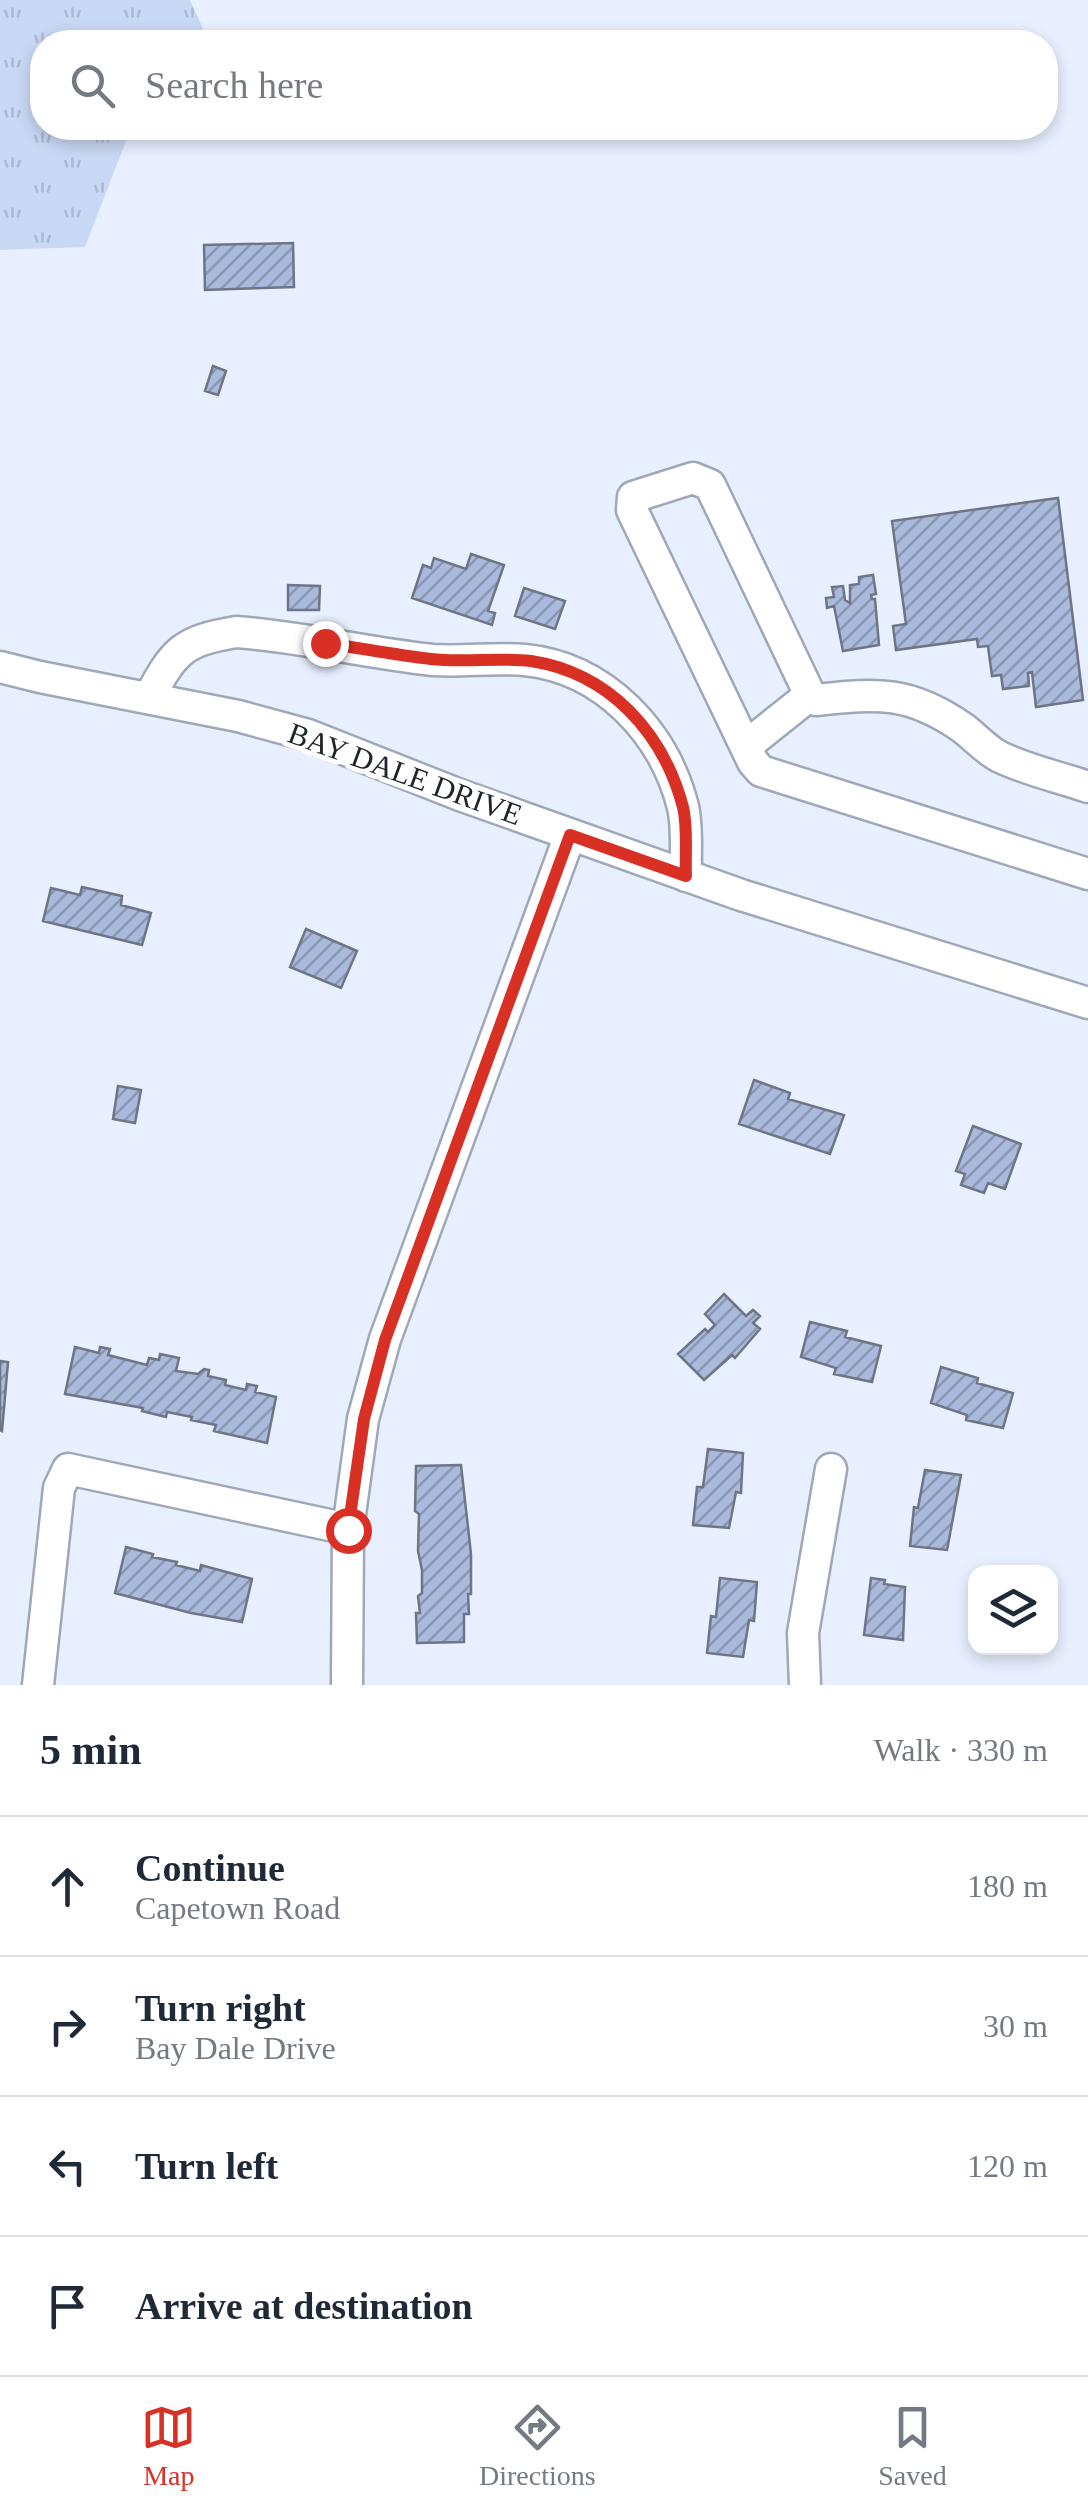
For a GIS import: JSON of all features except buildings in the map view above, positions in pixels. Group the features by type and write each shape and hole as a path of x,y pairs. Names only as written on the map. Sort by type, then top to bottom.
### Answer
{"street":[{"path":"1088,787 998,756 967,730 919,702 897,695 816,700 810,695 710,485 693,478 633,497 632,510 762,772 1088,874"},
{"path":"148,698 170,659 208,636 236,632 434,660 526,660 576,672 604,687 628,708 648,734 684,809 686,876"},
{"name":"BAY DALE DRIVE","path":"0,666 40,678 238,716 308,735 686,876 1088,1003"},
{"path":"746,746 810,695"},
{"path":"347,1685 348,1530 364,1419 385,1340 570,835"},
{"path":"38,1685 59,1488 68,1469 348,1530"},
{"path":"805,1685 803,1633 831,1469"}],"green space":[{"path":"0,0 190,0 204,30 30,30 30,140 126,140 85,247 0,250"}],"route":[{"path":"325,643 434,660 526,660 576,672 604,687 628,708 648,734 671,777 684,809 686,876 570,835 385,1340 364,1419 348,1530"}]}
